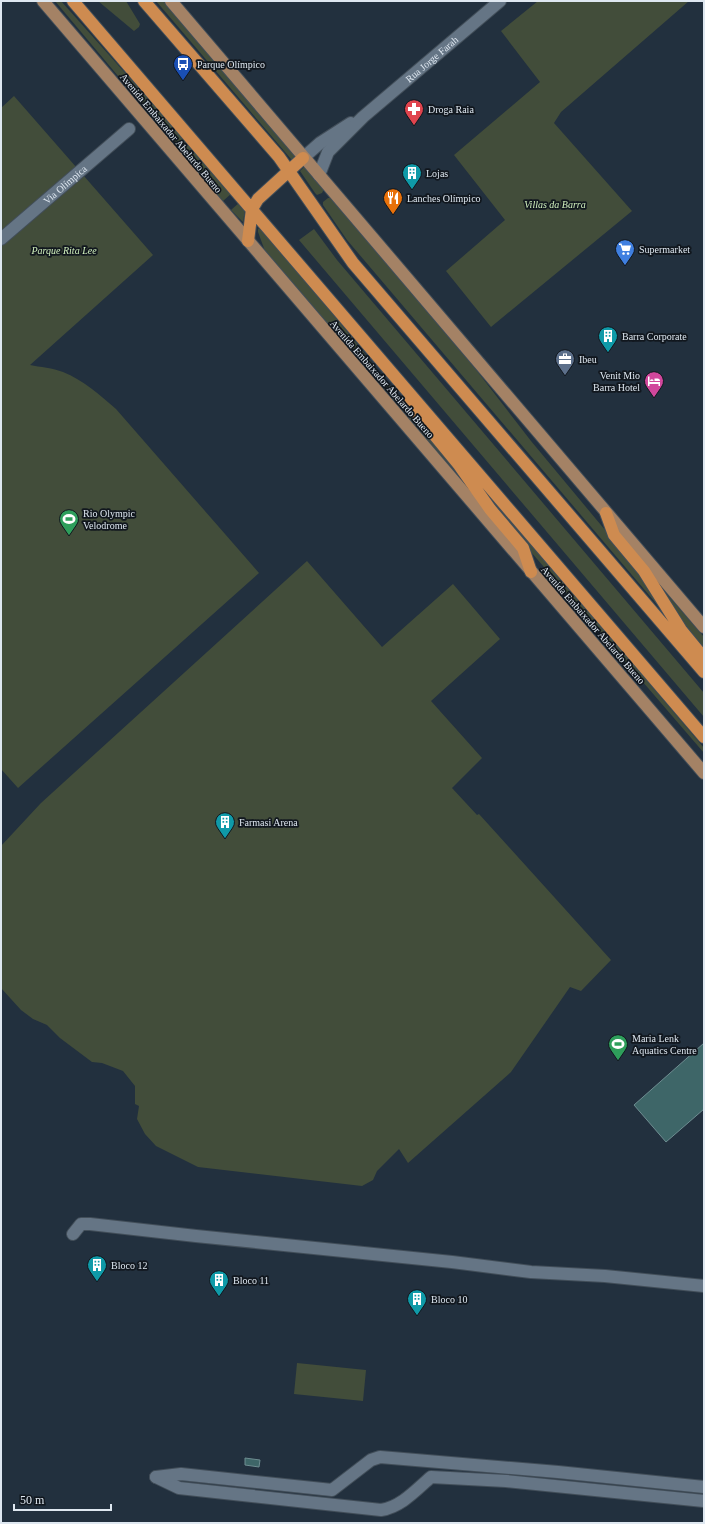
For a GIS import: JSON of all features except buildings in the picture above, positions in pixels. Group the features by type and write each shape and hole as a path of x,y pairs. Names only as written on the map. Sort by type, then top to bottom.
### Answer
{"highway":[{"path":"66,1 76,11 84,13"},
{"name":"Avenida Embaixador Abelardo Bueno","path":"73,1 378,357 458,448 704,737"},
{"path":"144,1 261,135 289,170 352,263 704,672"},
{"path":"248,241 252,209 265,190 303,158"},
{"path":"378,357 397,390 463,469 490,509 522,548 531,572"},
{"path":"606,513 614,535 644,571 681,630 704,658"}],"main road":[{"name":"Avenida Embaixador Abelardo Bueno","path":"43,1 704,773"},
{"path":"171,1 303,158 704,627"}],"street":[{"name":"Rua Jorge Farah","path":"319,175 328,152 362,117 500,1"},
{"name":"Rua Jorge Farah","path":"303,158 330,136 362,117"},
{"name":"Via Olímpica","path":"1,239 129,129"},
{"path":"73,1234 81,1224 90,1224 452,1262 531,1272 605,1276 704,1286"},
{"path":"431,1477 391,1508 381,1510 179,1488 156,1478 181,1474 332,1490 371,1460 380,1457 704,1487"},
{"path":"428,1462 422,1469 425,1474 431,1477 506,1481 704,1501"},
{"path":"623,1493 625,1479"},
{"path":"332,1490 332,1504"}],"green space":[{"path":"55,1 61,1 232,193 223,201"},
{"path":"98,1 126,1 140,24 139,27 134,31"},
{"path":"156,1 163,1 295,155 294,159 291,159"},
{"name":"Villas da Barra","path":"538,1 689,1 561,112 554,123 632,211 491,327 446,271 505,220 454,155 540,82 501,31"},
{"name":"Parque Rita Lee","path":"14,96 153,255 30,365 63,372 70,375 104,398 116,409 259,573 18,788 1,769 1,108"},
{"path":"304,167 324,189 322,193 317,195 315,193 300,171"},
{"path":"328,198 331,198 474,367 531,441 635,566 660,608 347,240 323,205 323,202"},
{"path":"240,202 245,210 243,222 231,210"},
{"path":"261,227 467,481 468,487 265,251 258,232 258,229"},
{"path":"314,229 337,260 704,693 704,717 299,240"},
{"path":"485,493 488,493 704,748 704,753 500,516"},
{"path":"307,561 382,647 453,584 500,639 431,701 482,758 452,788 477,815 479,814 611,960 581,991 570,987 511,1072 408,1163 399,1149 377,1171 373,1180 362,1186 198,1167 156,1146 145,1134 137,1119 139,1106 135,1104 135,1086 123,1071 102,1063 92,1062 60,1038 47,1025 33,1019 21,1010 1,988 1,846 41,803"},
{"path":"659,585 704,637 704,651 684,627"},
{"path":"297,1363 366,1370 363,1401 294,1394"}],"shaded area":[{"path":"704,1043 704,1109 666,1142 634,1105"},
{"path":"245,1458 260,1460 259,1467 245,1465"}],"place":[{"name":"Parque Olímpico","path":"183,81"},
{"name":"Droga Raia","path":"414,126"},
{"name":"Lojas","path":"412,190"},
{"name":"Lanches Olímpico","path":"393,215"},
{"name":"Supermarket","path":"625,266"},
{"name":"Barra Corporate","path":"608,353"},
{"name":"Ibeu","path":"565,376"},
{"name":"Venit Mio Barra Hotel","path":"654,398"},
{"name":"Rio Olympic Velodrome","path":"69,536"},
{"name":"Farmasi Arena","path":"225,839"},
{"name":"Maria Lenk Aquatics Centre","path":"618,1061"},
{"name":"Bloco 12","path":"97,1282"},
{"name":"Bloco 11","path":"219,1297"},
{"name":"Bloco 10","path":"417,1316"}]}
